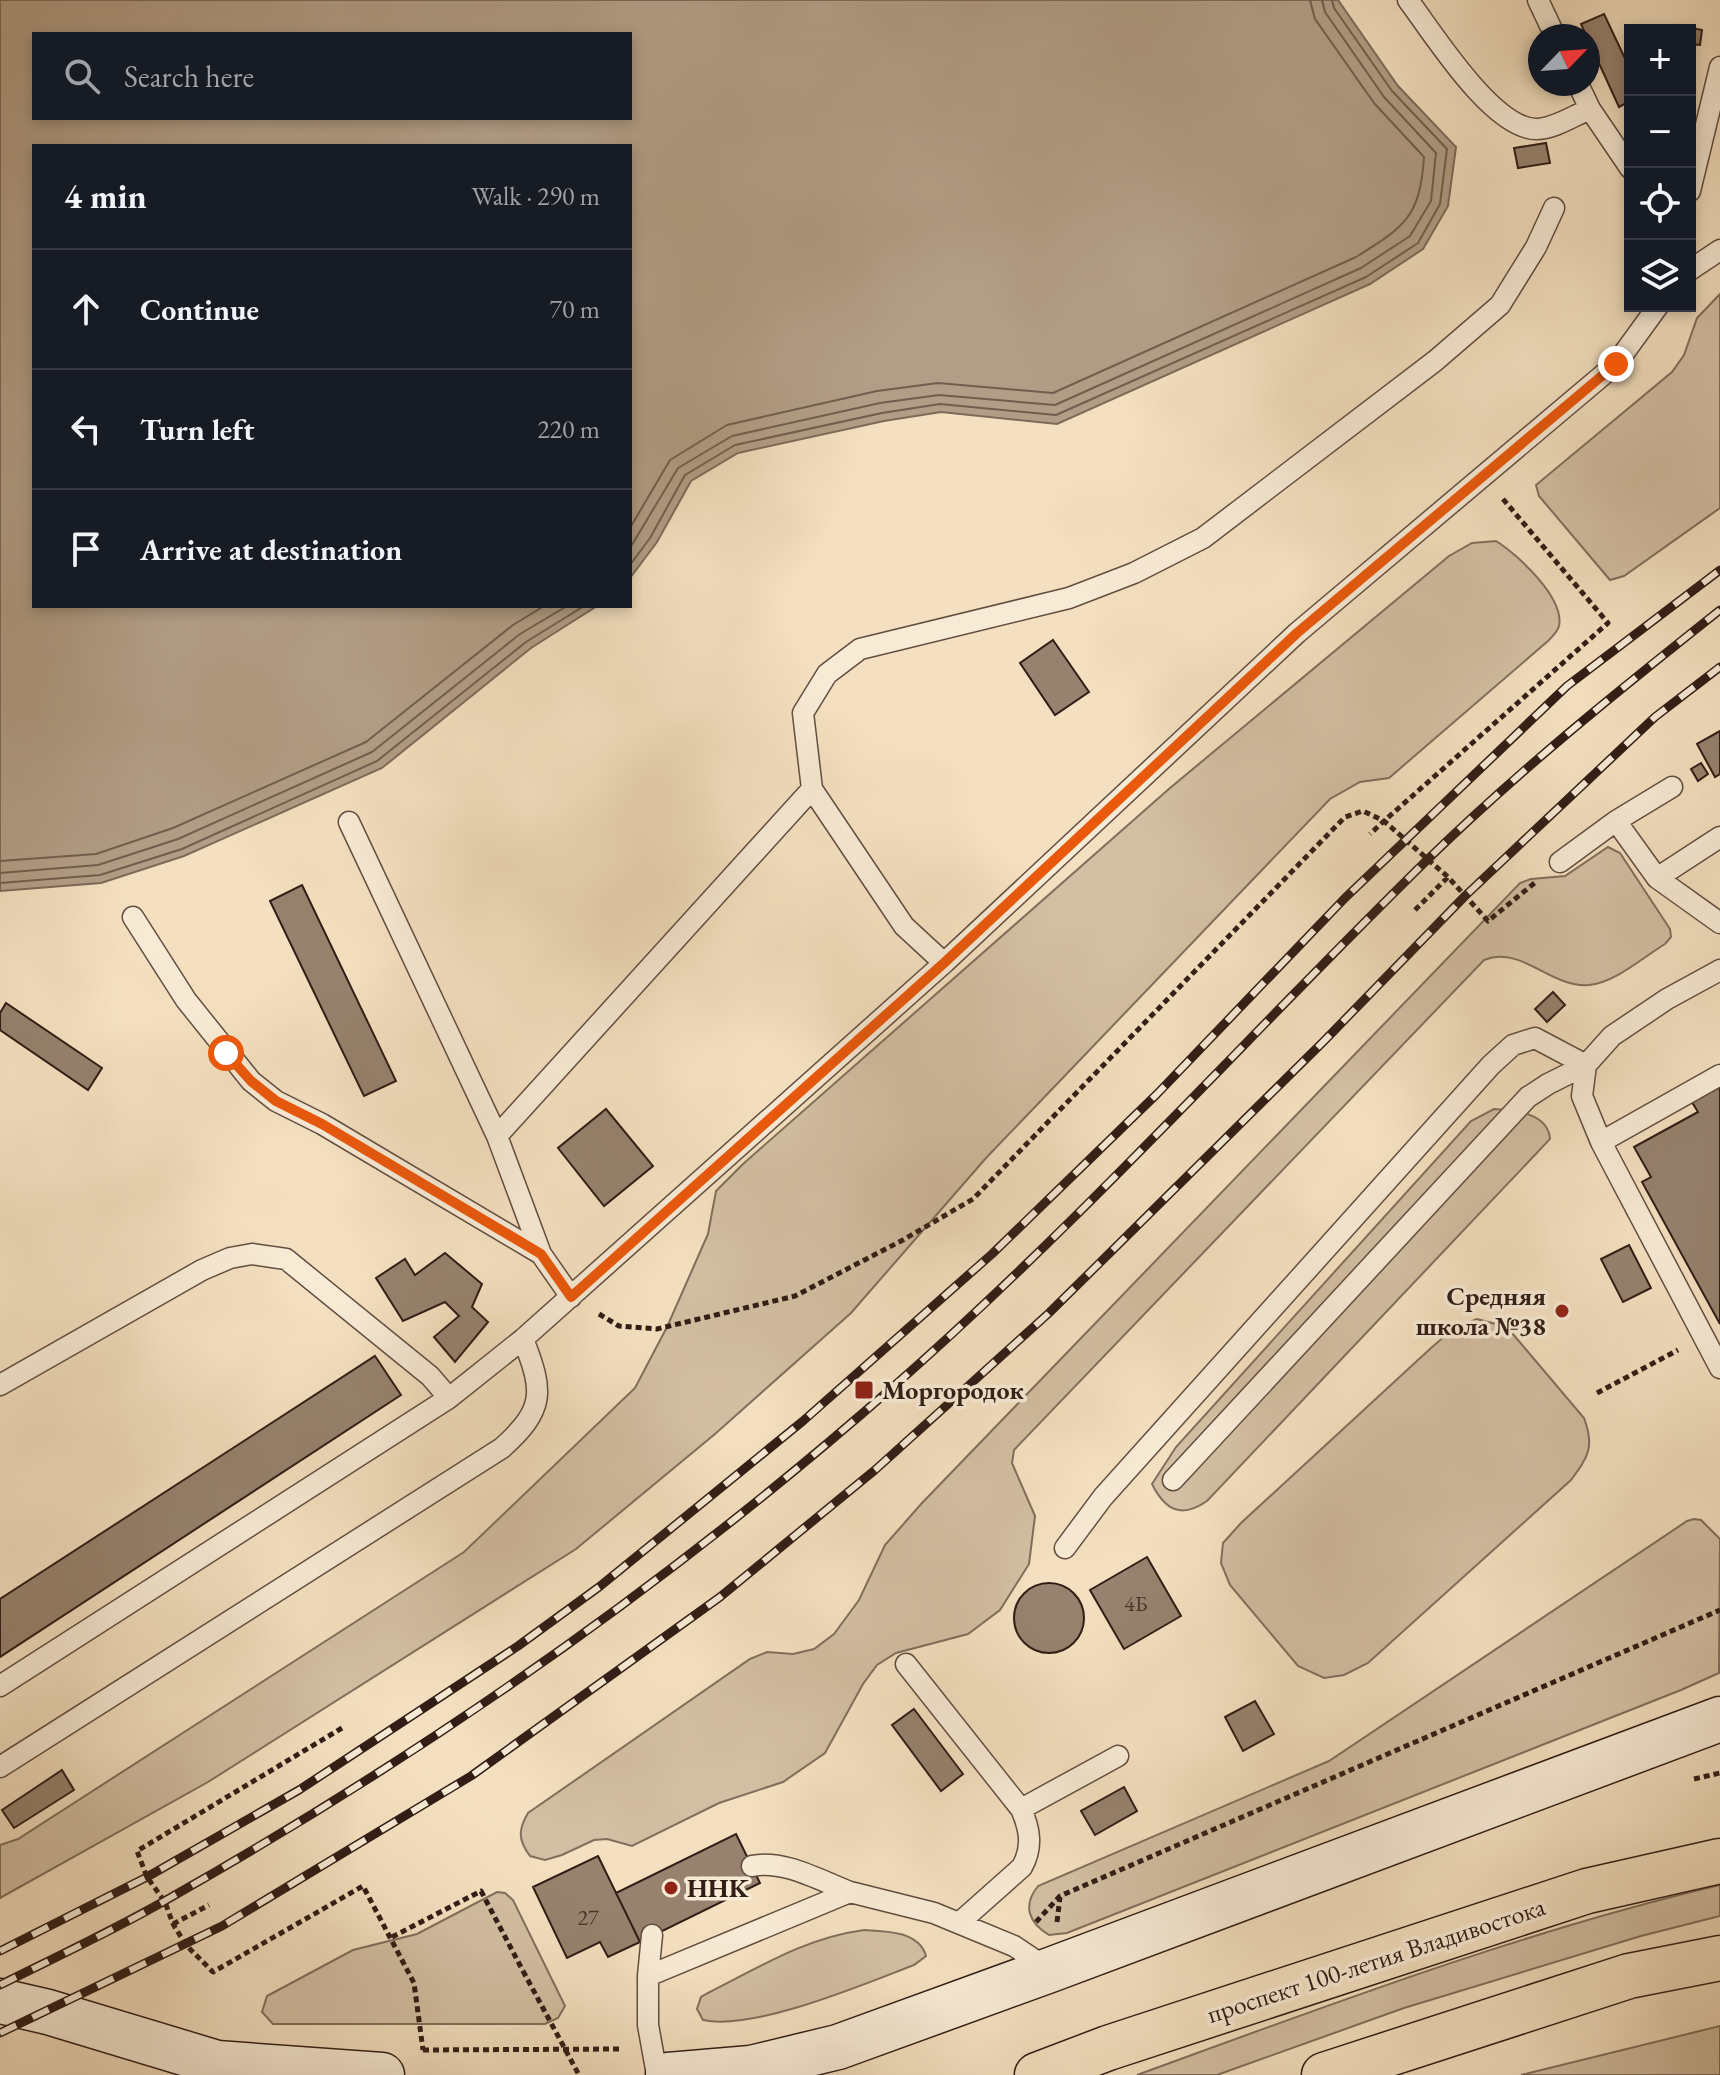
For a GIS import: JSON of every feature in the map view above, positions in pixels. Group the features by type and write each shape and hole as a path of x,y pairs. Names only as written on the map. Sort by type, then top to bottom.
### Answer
{"highway":[{"name":"проспект 100-летия Владивостока","path":"1037,2075 1108,2048 1587,1891 1720,1861"},
{"path":"1324,2075 1629,1976 1720,1958"}],"street":[{"path":"668,2075 751,2068 838,2047 1720,1719"},
{"path":"0,2001 48,2012 198,2069 382,2075"}],"lane":[{"path":"1408,0 1459,70 1510,121 1541,129 1590,109"},
{"path":"1538,0 1549,24"},
{"path":"1696,168 1720,67"},
{"path":"1584,96 1624,159"},
{"path":"944,963 904,926 812,789 803,713 827,674 860,649 1069,598 1134,573 1203,538 1435,361 1500,305 1536,247 1554,208"},
{"path":"1696,266 1720,250"},
{"path":"0,1686 449,1398 523,1339 944,963 1297,633 1616,364 1654,312"},
{"path":"1560,862 1616,821 1672,787"},
{"path":"497,1136 812,789"},
{"path":"1616,821 1657,878 1720,923"},
{"path":"349,822 497,1136 541,1254 571,1297"},
{"path":"1657,878 1720,837"},
{"path":"133,917 186,1000 251,1081 276,1101 322,1124 541,1254"},
{"path":"1173,1480 1528,1097 1586,1065 1612,1036 1667,999 1720,970"},
{"path":"1065,1548 1103,1497 1491,1065 1513,1045 1535,1038 1586,1065"},
{"path":"1586,1065 1582,1096 1601,1142 1720,1368"},
{"path":"1601,1142 1720,1075"},
{"path":"0,1385 202,1270 230,1258 252,1254 286,1259 430,1376 449,1398"},
{"path":"0,1767 502,1448 522,1429 537,1406 533,1366 523,1339"},
{"path":"906,1664 1021,1809 1030,1838 1028,1856 1022,1867 959,1923"},
{"path":"1021,1809 1118,1756"},
{"path":"752,1866 772,1865 788,1869 850,1892 934,1913 1014,1946 1050,1970"},
{"path":"648,1976 850,1892"},
{"path":"652,1935 648,2025 657,2075"}],"path":[{"path":"1370,834 1608,623 1508,505"},
{"path":"571,1297 619,1326 657,1329 795,1296 927,1227 973,1199 1345,817 1363,811 1384,821 1448,877 1488,921 1560,862"},
{"path":"1415,910 1448,877"},
{"path":"1597,1393 1703,1335"},
{"path":"1058,1917 1060,1896 1720,1610"},
{"path":"342,1728 137,1851 147,1877 165,1902 173,1924 186,1945 213,1972 363,1886 414,1983 425,2063"},
{"path":"392,1937 481,1891 579,2075"},
{"path":"173,1924 209,1905"}],"shaded area":[{"path":"1720,294 1720,508 1624,576 1610,580 1539,496 1536,485 1672,372 1684,355 1697,318"},
{"path":"1496,541 1527,566 1547,590 1559,615 1555,634 1389,778 1360,782 1330,799 986,1158 851,1313 715,1434 576,1549 208,1782 0,1898 0,1845 18,1839 464,1552 635,1388 667,1327 708,1234 716,1191 743,1164 1170,788 1449,556 1472,543"},
{"path":"1608,847 1620,853 1670,929 1671,937 1619,974 1589,985 1561,980 1511,958 1484,960 1014,1450 1012,1463 1035,1516 1029,1564 1000,1610 968,1634 896,1653 877,1665 825,1753 783,1782 719,1803 632,1846 607,1839 594,1840 545,1860 530,1856 521,1835 528,1813 750,1659 767,1652 793,1654 814,1649 834,1634 859,1600 885,1545 922,1503 1520,883 1565,876"},
{"path":"1494,1109 1537,1118 1548,1130 1550,1139 1207,1501 1189,1510 1168,1506 1152,1484 1176,1447 1471,1121"},
{"path":"1477,1319 1507,1327 1584,1418 1589,1437 1585,1458 1571,1480 1368,1663 1344,1675 1324,1678 1298,1666 1230,1585 1221,1563 1223,1543 1431,1348 1454,1328"},
{"path":"1694,1519 1701,1520 1720,1539 1719,1673 1067,1933 1049,1935 1030,1914 1030,1900 1038,1886 1329,1761"},
{"path":"1720,1885 1720,1916 1641,1936 1404,2008 1217,2075 1137,2075 1499,1947"},
{"path":"497,1892 505,1893 513,1900 565,2006 558,2018 545,2024 273,2024 262,2012 267,1996 353,1950 417,1934"},
{"path":"864,1930 909,1937 926,1956 914,1965 809,2004 750,2019 725,2022 703,2020 697,2009 701,1997 783,1955 822,1940"},
{"path":"1720,2026 1720,2075 1521,2075"}],"water":[{"path":"0,0 1338,0 1398,86 1456,147 1448,206 1423,249 1370,284 1057,424 941,412 884,421 738,453 691,481 657,542 632,575 632,144 32,144 32,608 594,608 531,648 382,768 184,856 101,883 0,891"}],"building":[{"path":"1604,14 1624,56 1624,104 1619,107 1600,66 1600,24 1581,24"},
{"path":"1696,29 1702,30 1700,45 1696,45"},
{"path":"1546,143 1550,163 1518,168 1514,148"},
{"path":"1053,640 1089,692 1055,715 1020,663"},
{"path":"1720,731 1720,774 1715,777 1697,744"},
{"path":"1701,763 1708,774 1698,781 1691,769"},
{"path":"302,885 396,1081 364,1096 270,901"},
{"path":"1553,992 1565,1005 1547,1022 1535,1009"},
{"path":"6,1003 102,1068 88,1090 0,1030 0,1013"},
{"path":"1718,1087 1720,1324 1642,1182 1651,1177 1634,1147 1698,1112 1692,1102"},
{"path":"606,1109 653,1166 604,1206 558,1148"},
{"path":"1629,1245 1651,1288 1623,1302 1601,1259"},
{"path":"445,1253 482,1284 472,1307 488,1322 455,1362 434,1337 459,1316 445,1302 403,1321 376,1278 405,1259 415,1275"},
{"path":"375,1356 401,1395 0,1657 0,1599"},
{"path":"1147,1557 1181,1616 1124,1649 1090,1590"},
{"path":"1049,1583 1074,1593 1084,1618 1074,1643 1049,1653 1024,1643 1014,1618 1024,1593"},
{"path":"1255,1701 1274,1734 1243,1751 1225,1717"},
{"path":"914,1709 963,1774 941,1791 892,1725"},
{"path":"62,1770 74,1790 14,1828 2,1810"},
{"path":"1124,1787 1137,1811 1095,1835 1081,1811"},
{"path":"736,1834 760,1883 640,1942 616,1893"},
{"path":"598,1856 640,1942 608,1957 600,1942 567,1958 533,1887"}],"railway":[{"path":"0,1951 147,1877 299,1790 518,1646 599,1587 803,1421 992,1254 1157,1094 1345,898 1567,686 1720,570"},
{"path":"0,1985 148,1910 359,1785 544,1661 723,1528 894,1386 963,1324 1162,1129 1459,829 1569,733 1720,610"},
{"path":"0,2033 222,1926 471,1776 720,1597 875,1470 1049,1313 1324,1041 1465,896 1655,717 1720,667"}],"place":[{"name":"Средняя школа №38","path":"1562,1311"},
{"name":"Моргородок","path":"864,1390"},
{"name":"HHK","path":"671,1888"}],"route":[{"path":"226,1053 251,1081 276,1101 322,1124 541,1254 571,1297 944,963 1297,633 1616,364"}]}
